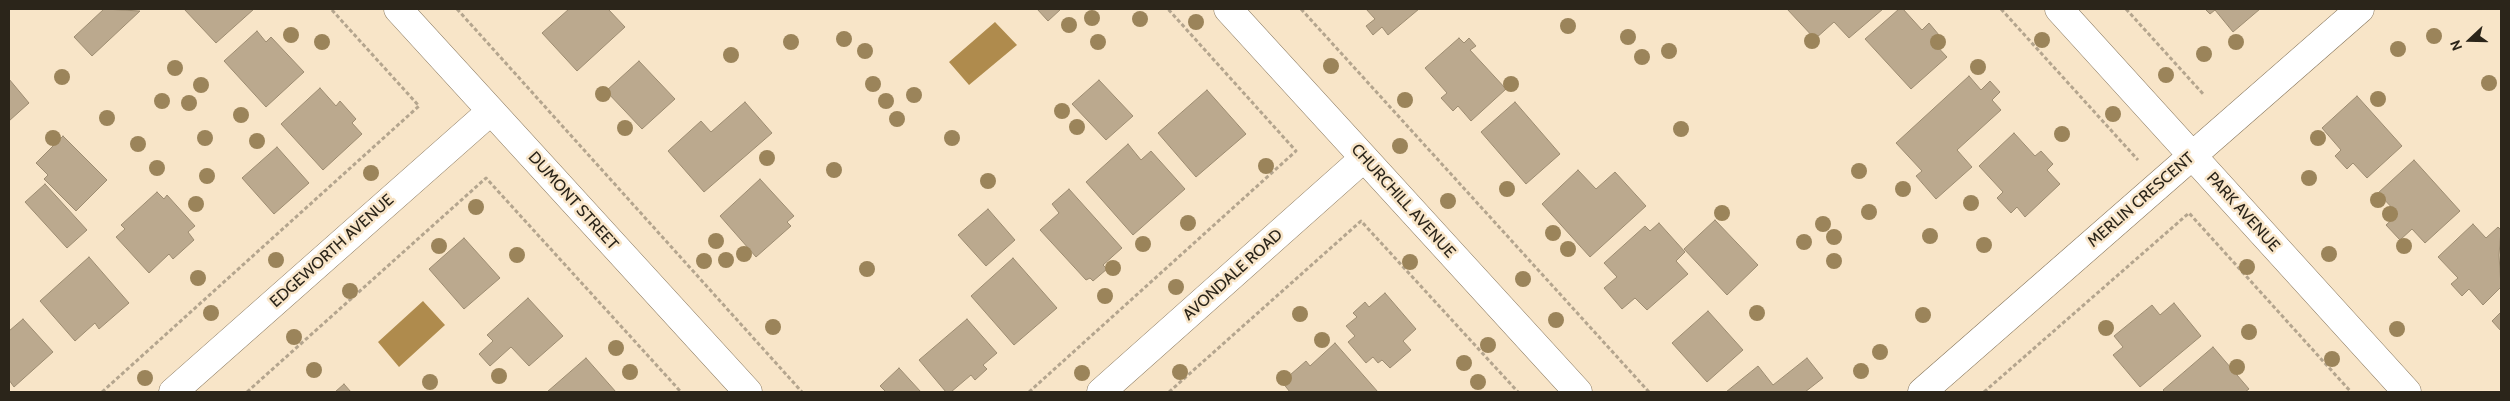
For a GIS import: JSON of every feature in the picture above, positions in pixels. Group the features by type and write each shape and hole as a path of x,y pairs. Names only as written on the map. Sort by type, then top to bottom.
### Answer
{"street":[{"name":"DUMONT STREET","path":"398,9 748,392"},
{"name":"CHURCHILL AVENUE","path":"1228,9 1578,392"},
{"name":"PARK AVENUE","path":"2059,9 2407,392"},
{"name":"MERLIN CRESCENT","path":"1922,392 2360,9"},
{"name":"EDGEWORTH AVENUE","path":"173,392 491,111"},
{"name":"AVONDALE ROAD","path":"1101,392 1364,158"}],"path":[{"path":"102,392 419,106 331,9"},
{"path":"457,9 802,392"},
{"path":"1029,392 1296,151 1168,9"},
{"path":"1302,9 1649,392"},
{"path":"2001,9 2139,161"},
{"path":"2126,9 2204,95"},
{"path":"248,392 486,178 681,392"},
{"path":"1984,392 2190,213 2351,392"},
{"path":"1169,392 1361,221 1518,392"}],"shaded area":[{"path":"995,22 1017,45 969,85 949,62"},
{"path":"423,301 445,325 399,367 378,342"}],"building":[{"path":"104,9 140,11 92,56 74,37"},
{"path":"184,9 254,9 216,43"},
{"path":"569,9 608,9 625,27 577,71 542,33"},
{"path":"1037,9 1061,9 1048,21"},
{"path":"1366,9 1419,9 1388,35 1382,27 1373,35 1366,26 1375,19"},
{"path":"1787,9 1883,9 1849,38 1834,22 1815,39"},
{"path":"1899,9 1903,9 1922,30 1929,23 1939,35 1932,41 1947,57 1911,89 1865,39"},
{"path":"2205,9 2260,9 2233,32 2215,10 2210,14"},
{"path":"257,31 266,42 271,37 304,72 266,107 224,61"},
{"path":"1459,38 1464,43 1469,38 1476,46 1470,50 1506,89 1471,121 1458,106 1453,111 1441,98 1447,93 1425,68"},
{"path":"639,61 675,99 642,129 606,91"},
{"path":"1969,76 1981,90 1990,81 2000,92 1992,100 2001,110 1957,150 1972,167 1936,199 1916,176 1922,171 1896,143"},
{"path":"9,79 29,103 9,121"},
{"path":"1099,80 1133,116 1106,140 1072,104"},
{"path":"320,88 336,106 340,101 356,119 352,123 362,134 323,170 281,124"},
{"path":"1207,90 1246,134 1196,177 1158,133"},
{"path":"2357,96 2402,146 2367,178 2353,163 2347,169 2335,156 2341,150 2322,128"},
{"path":"745,102 772,133 704,192 668,151 701,121 711,132"},
{"path":"1515,102 1560,154 1526,184 1481,132"},
{"path":"2014,133 2035,156 2041,151 2053,164 2047,170 2060,184 2025,217 2017,207 2011,213 1997,198 2003,192 1979,166"},
{"path":"63,136 107,180 76,211 44,179 48,175 36,163"},
{"path":"1128,144 1141,160 1151,151 1185,189 1133,235 1086,182"},
{"path":"277,147 309,183 274,214 242,178"},
{"path":"2414,160 2460,211 2425,243 2412,229 2400,240 2386,225 2398,214 2378,193"},
{"path":"1578,170 1596,189 1615,172 1646,206 1590,257 1542,204"},
{"path":"760,179 794,216 787,222 791,226 756,257 720,216"},
{"path":"45,184 87,230 67,248 25,202"},
{"path":"1069,189 1122,248 1103,265 1107,269 1093,281 1090,278 1086,280 1040,230 1059,213 1052,204"},
{"path":"157,192 164,199 167,195 195,226 188,232 194,240 173,259 169,254 149,273 116,237 125,229 121,225"},
{"path":"988,209 1015,240 986,266 958,235"},
{"path":"1715,220 1758,265 1727,295 1684,249"},
{"path":"1659,223 1685,252 1676,261 1688,274 1647,310 1635,298 1622,309 1604,288 1617,277 1604,263 1645,226 1650,231"},
{"path":"2473,224 2486,238 2498,227 2501,230 2499,255 2501,287 2483,305 2469,289 2462,296 2451,284 2458,278 2438,257"},
{"path":"464,238 500,278 464,309 429,269"},
{"path":"89,257 129,303 99,329 95,323 75,341 40,301"},
{"path":"1013,258 1057,308 1014,345 971,296"},
{"path":"1385,293 1416,329 1403,341 1411,350 1390,368 1382,360 1378,363 1373,357 1366,363 1348,342 1355,336 1346,326 1357,317 1353,313 1365,302 1369,307"},
{"path":"528,298 563,336 529,366 511,347 490,366 479,354 493,341 487,335"},
{"path":"2174,303 2201,336 2140,387 2113,355 2123,347 2114,336 2152,305 2160,315"},
{"path":"1708,311 1743,350 1707,382 1672,343"},
{"path":"2501,312 2501,331 2492,321"},
{"path":"23,319 53,352 14,387 9,380 9,331"},
{"path":"967,319 997,353 983,365 987,369 975,380 971,375 951,392 946,392 919,360"},
{"path":"1335,343 1378,392 1290,392 1282,382 1306,361 1310,366"},
{"path":"2213,347 2249,389 2245,392 2165,392 2163,390"},
{"path":"586,358 616,392 547,392"},
{"path":"1807,358 1823,378 1805,392 1726,392 1758,366 1773,385"},
{"path":"899,368 921,392 886,392 880,386"},
{"path":"344,384 351,392 335,392"}]}
